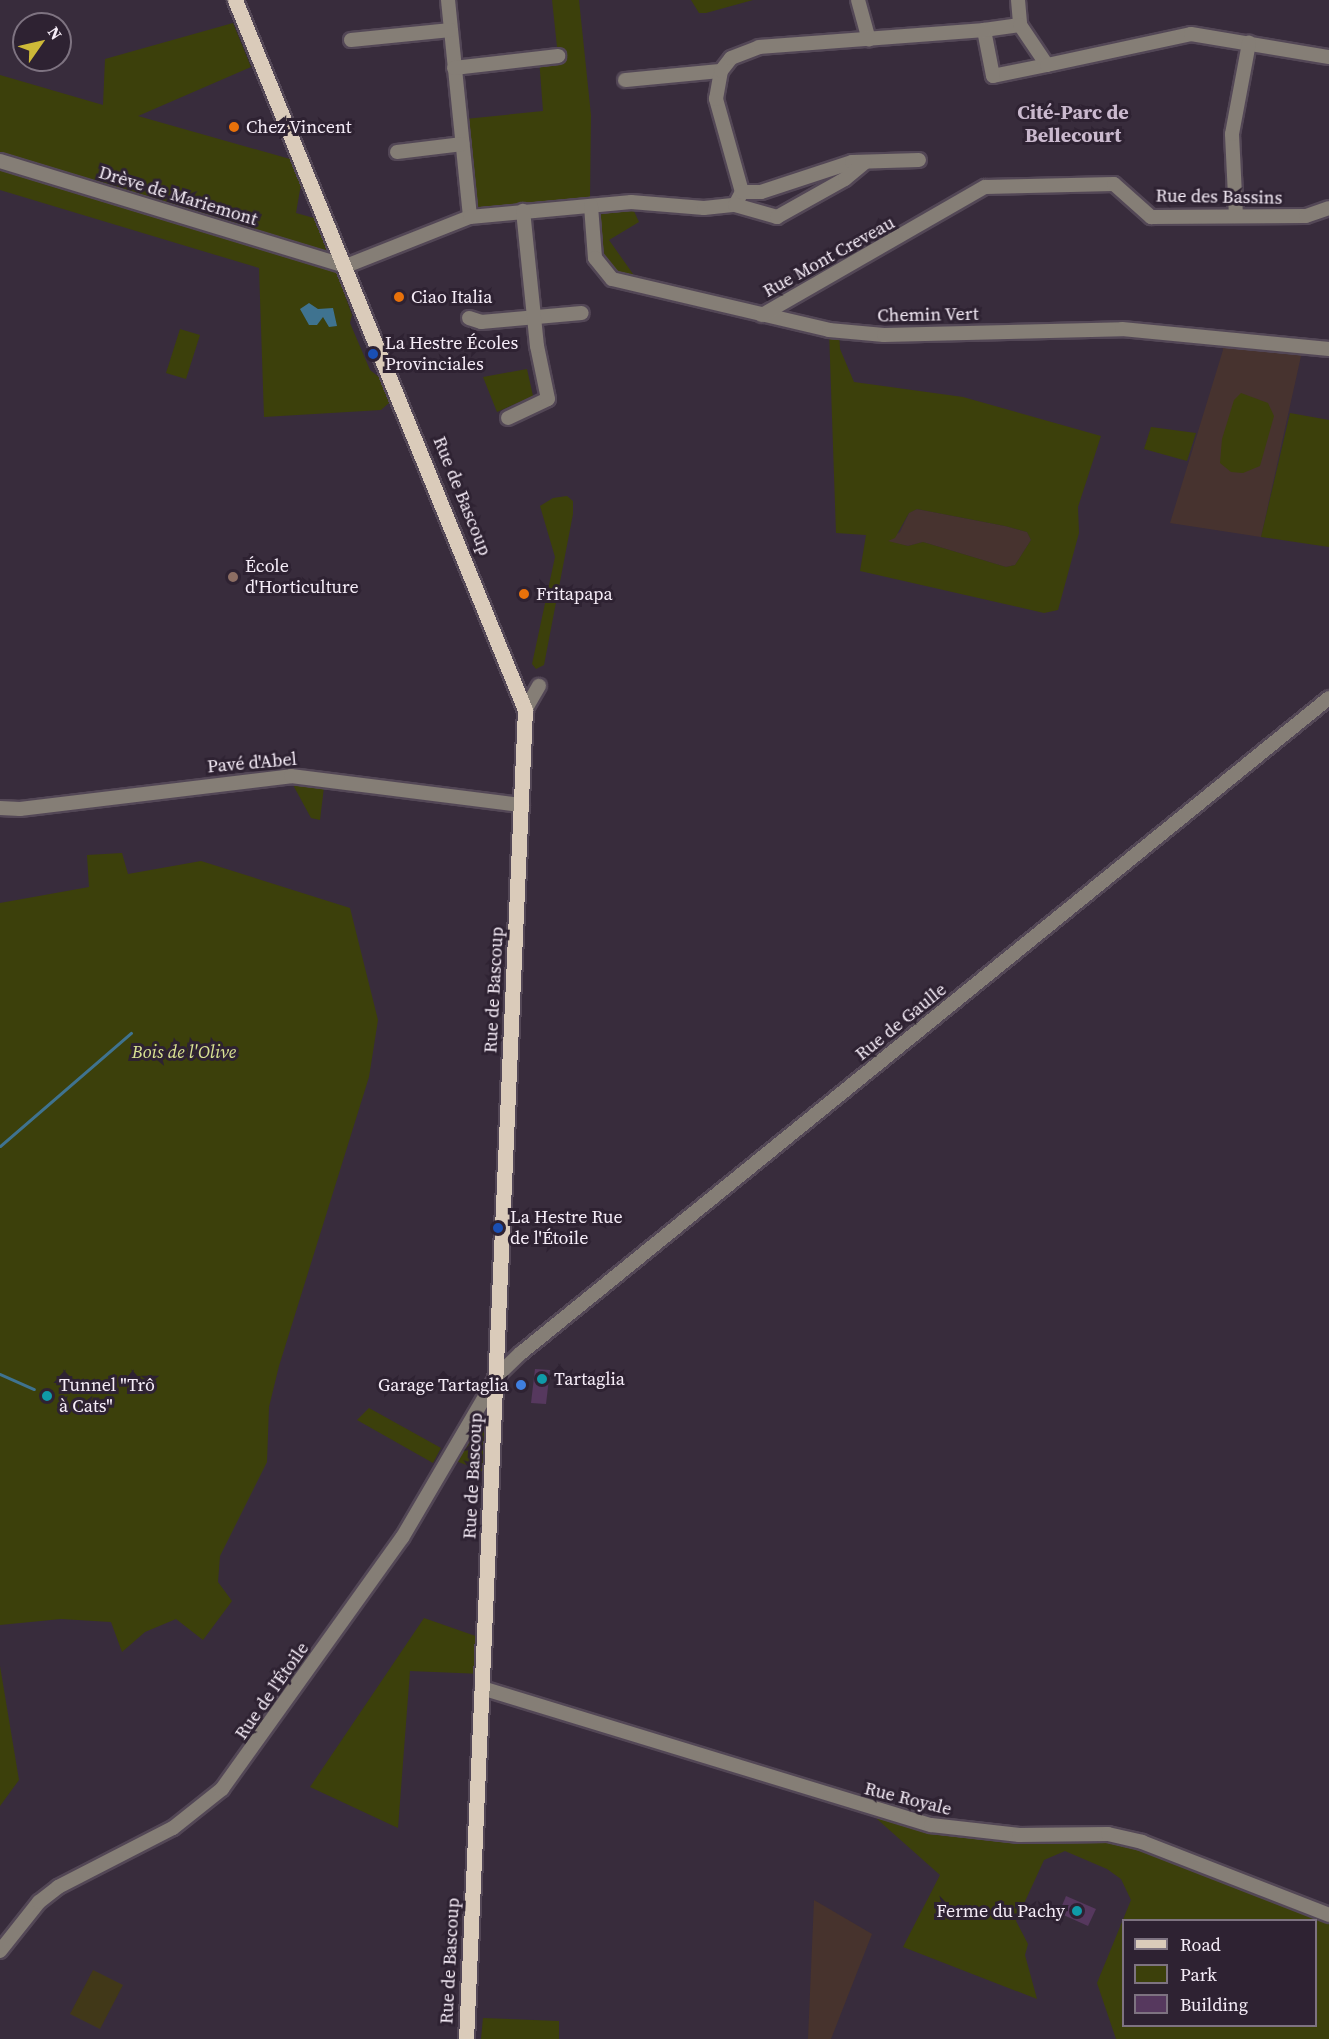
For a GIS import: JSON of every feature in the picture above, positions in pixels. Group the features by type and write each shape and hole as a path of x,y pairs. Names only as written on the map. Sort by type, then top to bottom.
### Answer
{"main road":[{"name":"Rue de Bascoup","path":"235,0 346,266 525,710 466,2039"}],"street":[{"path":"448,0 470,217"},
{"path":"858,0 869,40"},
{"path":"1018,0 1020,25 1047,65"},
{"path":"735,205 742,192 716,99 721,71 735,56 759,47 869,40 1020,25"},
{"path":"351,40 451,30"},
{"path":"984,30 993,76 1191,34 1329,57"},
{"path":"1236,216 1232,134 1249,43"},
{"path":"454,68 558,56"},
{"path":"625,80 721,71"},
{"path":"397,152 463,144"},
{"path":"742,192 761,192 830,167 865,162 919,160"},
{"name":"Drève de Mariemont","path":"0,161 346,266"},
{"path":"346,266 470,217 632,202 704,208 735,205 777,217 845,179 865,162"},
{"name":"Rue des Bassins","path":"914,230 984,187 1114,184 1151,217 1306,216 1329,208"},
{"name":"Chemin Vert","path":"591,206 595,258 608,276 839,332 884,336 1122,328 1329,349"},
{"path":"508,418 548,399 535,316 523,211"},
{"name":"Rue Mont Creveau","path":"762,315 914,230"},
{"path":"469,318 481,322 582,313"},
{"path":"525,710 539,686"},
{"name":"Rue de Gaulle","path":"497,1376 580,1303 1329,698"},
{"name":"Pavé d'Abel","path":"0,808 20,809 291,776 522,805"},
{"name":"Rue de l'Étoile","path":"0,1951 39,1902 58,1887 173,1828 217,1795 402,1538 497,1376"},
{"name":"Rue Royale","path":"482,1688 931,1825 1019,1835 1101,1834 1142,1842 1329,1915"}],"shaded area":[{"path":"1221,341 1303,347 1261,537 1170,523 1223,350"},
{"path":"917,509 1005,526 1027,532 1031,540 1015,565 1006,567 923,542 908,546 886,541 900,532 909,513"},
{"path":"814,1900 872,1934 831,2039 808,2039"}],"green space":[{"path":"552,0 579,0 591,115 590,199 481,209 474,203 465,119 543,111 539,58 558,56"},
{"path":"691,0 753,0 699,13"},
{"path":"233,23 251,67 138,116 290,159 301,184 296,213 328,222 354,285 343,290 352,315 350,323 370,370 380,378 390,402 381,410 264,417 259,268 0,190 0,75 103,105 105,59"},
{"path":"633,209 639,222 609,240 638,281 615,275 601,260 597,215"},
{"path":"180,329 200,335 186,379 166,373"},
{"path":"829,330 839,332 840,349 854,382 963,397 1101,436 1078,507 1079,533 1058,610 1044,613 860,571 866,535 836,533","holes":["917,509 1027,532 1031,540 1015,565 1006,567 923,542 908,546 888,541 895,538 909,513"]},
{"path":"527,369 533,396 497,412 483,377"},
{"path":"1241,393 1268,403 1274,416 1260,466 1243,473 1231,472 1220,463 1222,439 1234,400"},
{"path":"1290,413 1329,420 1329,547 1261,537"},
{"path":"1151,427 1196,433 1187,461 1144,449"},
{"path":"567,496 573,501 573,514 544,665 536,669 532,664 555,557 540,506 553,498"},
{"path":"292,783 324,787 320,820 311,818"},
{"name":"Bois de l'Olive","path":"122,853 128,874 201,861 350,908 378,1020 369,1077 279,1366 269,1407 267,1462 220,1556 218,1582 232,1601 203,1640 176,1619 145,1632 122,1652 111,1622 61,1619 0,1625 0,903 89,887 87,855"},
{"path":"369,1408 441,1448 433,1463 357,1420"},
{"path":"478,1423 488,1429 484,1472 456,1461"},
{"path":"424,1618 484,1639 483,1674 410,1671 398,1828 310,1787"},
{"path":"0,1666 19,1780 0,1806"},
{"path":"875,1811 931,1825 1108,1834 1329,1915 1329,2039 1116,2039 1097,1983 1122,1922 1122,2027 1317,2027 1317,1919 1123,1919 1131,1900 1121,1879 1107,1869 1065,1851 1044,1860 1016,1921 1028,1944 1025,1955 1037,1999 903,1947 940,1875 877,1819"},
{"path":"483,2018 559,2021 559,2039 481,2039"}],"sand":[{"path":"93,1970 123,1985 100,2029 70,2014"}],"water":[{"path":"309,303 318,309 333,308 337,326 329,327 323,317 317,325 309,325 300,309"}],"building":[{"name":"Tartaglia","path":"535,1369 550,1370 546,1404 531,1403"},
{"name":"Ferme du Pachy","path":"1066,1896 1096,1909 1088,1926 1059,1913"}],"waterway":[{"path":"0,1146 131,1033"},
{"path":"0,1374 34,1389"}],"place":[{"name":"Chez Vincent","path":"234,127"},
{"name":"Ciao Italia","path":"399,297"},
{"name":"La Hestre Écoles Provinciales","path":"373,354"},
{"name":"École d'Horticulture","path":"233,577"},
{"name":"Fritapapa","path":"524,594"},
{"name":"La Hestre Rue de l'Étoile","path":"498,1228"},
{"name":"Tartaglia","path":"542,1379"},
{"name":"Garage Tartaglia","path":"521,1385"},
{"name":"Tunnel \"Trô à Cats\"","path":"47,1396"},
{"name":"Ferme du Pachy","path":"1077,1911"}],"district":[{"name":"Cité-Parc de Bellecourt","path":"1073,124"}]}
